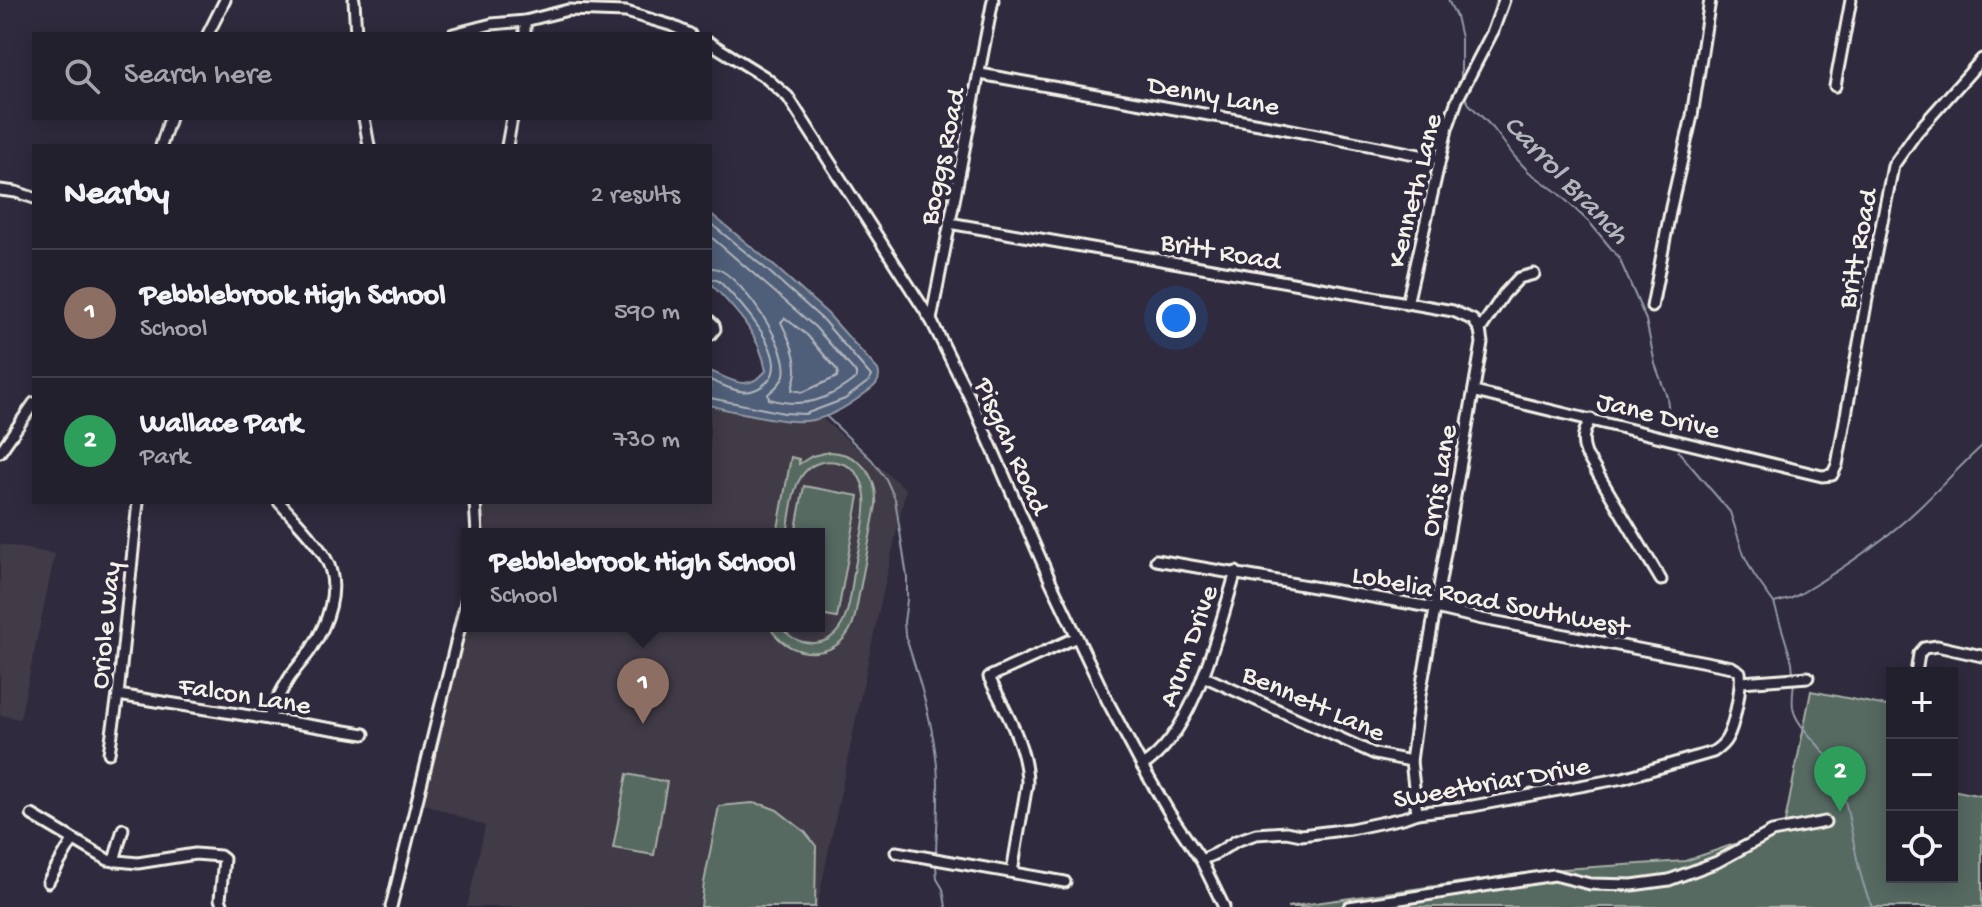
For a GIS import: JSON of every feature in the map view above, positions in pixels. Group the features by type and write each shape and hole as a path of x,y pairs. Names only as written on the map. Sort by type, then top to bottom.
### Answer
{"street":[{"path":"209,32 225,0"},
{"path":"354,0 356,32"},
{"name":"Boggs Road","path":"931,320 993,0"},
{"name":"Kenneth Lane","path":"1407,304 1440,159 1457,100 1493,31 1504,0"},
{"path":"1652,307 1692,116 1710,0"},
{"path":"1835,86 1851,0"},
{"path":"461,32 568,10 626,12 686,32"},
{"path":"525,21 525,32"},
{"name":"Pisgah Road","path":"712,44 765,77 788,97 931,320 972,402 1108,702 1170,814 1201,860 1224,907"},
{"name":"Britt Road","path":"1832,475 1837,465 1893,166 1917,132 1982,59"},
{"name":"Denny Lane","path":"980,74 1440,159"},
{"path":"162,144 169,120"},
{"path":"364,120 369,144"},
{"path":"507,144 512,120"},
{"path":"0,190 32,197"},
{"name":"Britt Road","path":"949,223 1453,311 1473,320 1480,330"},
{"path":"1480,330 1504,294 1519,278 1534,274"},
{"name":"Orris Lane","path":"1417,813 1411,761 1420,695 1475,392 1482,343 1480,330"},
{"name":"Jane Drive","path":"1475,392 1822,476 1832,475"},
{"path":"0,452 32,406"},
{"path":"1591,419 1583,435 1586,454 1661,580"},
{"name":"Oriole Way","path":"109,753 138,504"},
{"path":"269,719 288,679 311,649 326,619 332,598 332,574 325,556 281,504"},
{"path":"475,504 477,528"},
{"name":"Lobelia Road Southwest","path":"1156,560 1436,608 1732,667 1740,672 1741,682"},
{"name":"Arum Drive","path":"1142,766 1165,748 1177,730 1203,676 1236,572"},
{"path":"391,907 461,623"},
{"path":"1012,872 1027,774 1022,748 989,677 1077,637"},
{"path":"1917,667 1919,654 1924,648 1937,646 1982,656"},
{"name":"Bennett Lane","path":"1203,676 1375,754 1411,761"},
{"path":"1741,682 1808,677"},
{"name":"Sweetbriar Drive","path":"1201,860 1256,834 1286,832 1301,835 1351,829 1417,813 1473,806 1623,778 1713,752 1730,735 1741,682"},
{"name":"Falcon Lane","path":"118,695 364,734"},
{"path":"32,815 108,860 138,863 195,854 220,856 224,859 220,899 223,907"},
{"path":"1349,907 1554,875 1590,884 1632,885 1669,880 1717,862 1772,832 1825,822"},
{"path":"114,861 123,829"},
{"path":"48,882 73,840"},
{"path":"896,852 1065,882"}],"shaded area":[{"path":"712,398 819,416 906,489 817,907 467,907 485,826 414,800 461,594 461,632 825,632 825,528 474,528 471,504 712,504"},
{"path":"0,544 55,554 20,719 0,715"}],"green space":[{"path":"840,453 858,461 870,475 876,494 855,616 840,642 816,652 790,647 774,632 786,632 811,643 828,639 841,626 850,597 865,497 856,473 846,465 825,461 804,473 795,491 788,528 778,528 791,457 799,459 799,464 812,456"},
{"path":"804,486 859,496 837,618 825,616 825,528 796,528"},
{"path":"1811,691 1886,706 1886,883 1958,883 1958,791 1982,796 1982,907 1287,907 1548,870 1685,861 1784,827"},
{"path":"627,774 667,782 654,855 613,848"},
{"path":"752,803 777,810 805,832 816,846 815,907 701,907 719,806"}],"water":[{"path":"712,215 828,314 878,370 878,381 836,412 812,420 770,418 712,406 712,372 746,383 759,378 766,371 758,345 737,313 712,285"}],"waterway":[{"path":"1448,0 1461,38 1461,83"},
{"name":"Carrol Branch","path":"1465,97 1529,172 1557,192 1590,223 1619,258 1646,320 1655,364 1667,397 1671,431"},
{"path":"826,416 872,460 886,479 895,499 907,577 905,634 929,716 937,766 936,852"},
{"path":"1774,603 1800,594 1878,543 1982,446"},
{"path":"1678,451 1730,512 1744,555 1774,603 1793,673"},
{"path":"1794,683 1796,716 1830,761 1841,786 1860,873 1872,907"},
{"path":"936,865 946,907"}],"place":[{"name":"Pebblebrook High School","path":"643,724"},
{"name":"Wallace Park","path":"1840,812"}]}
